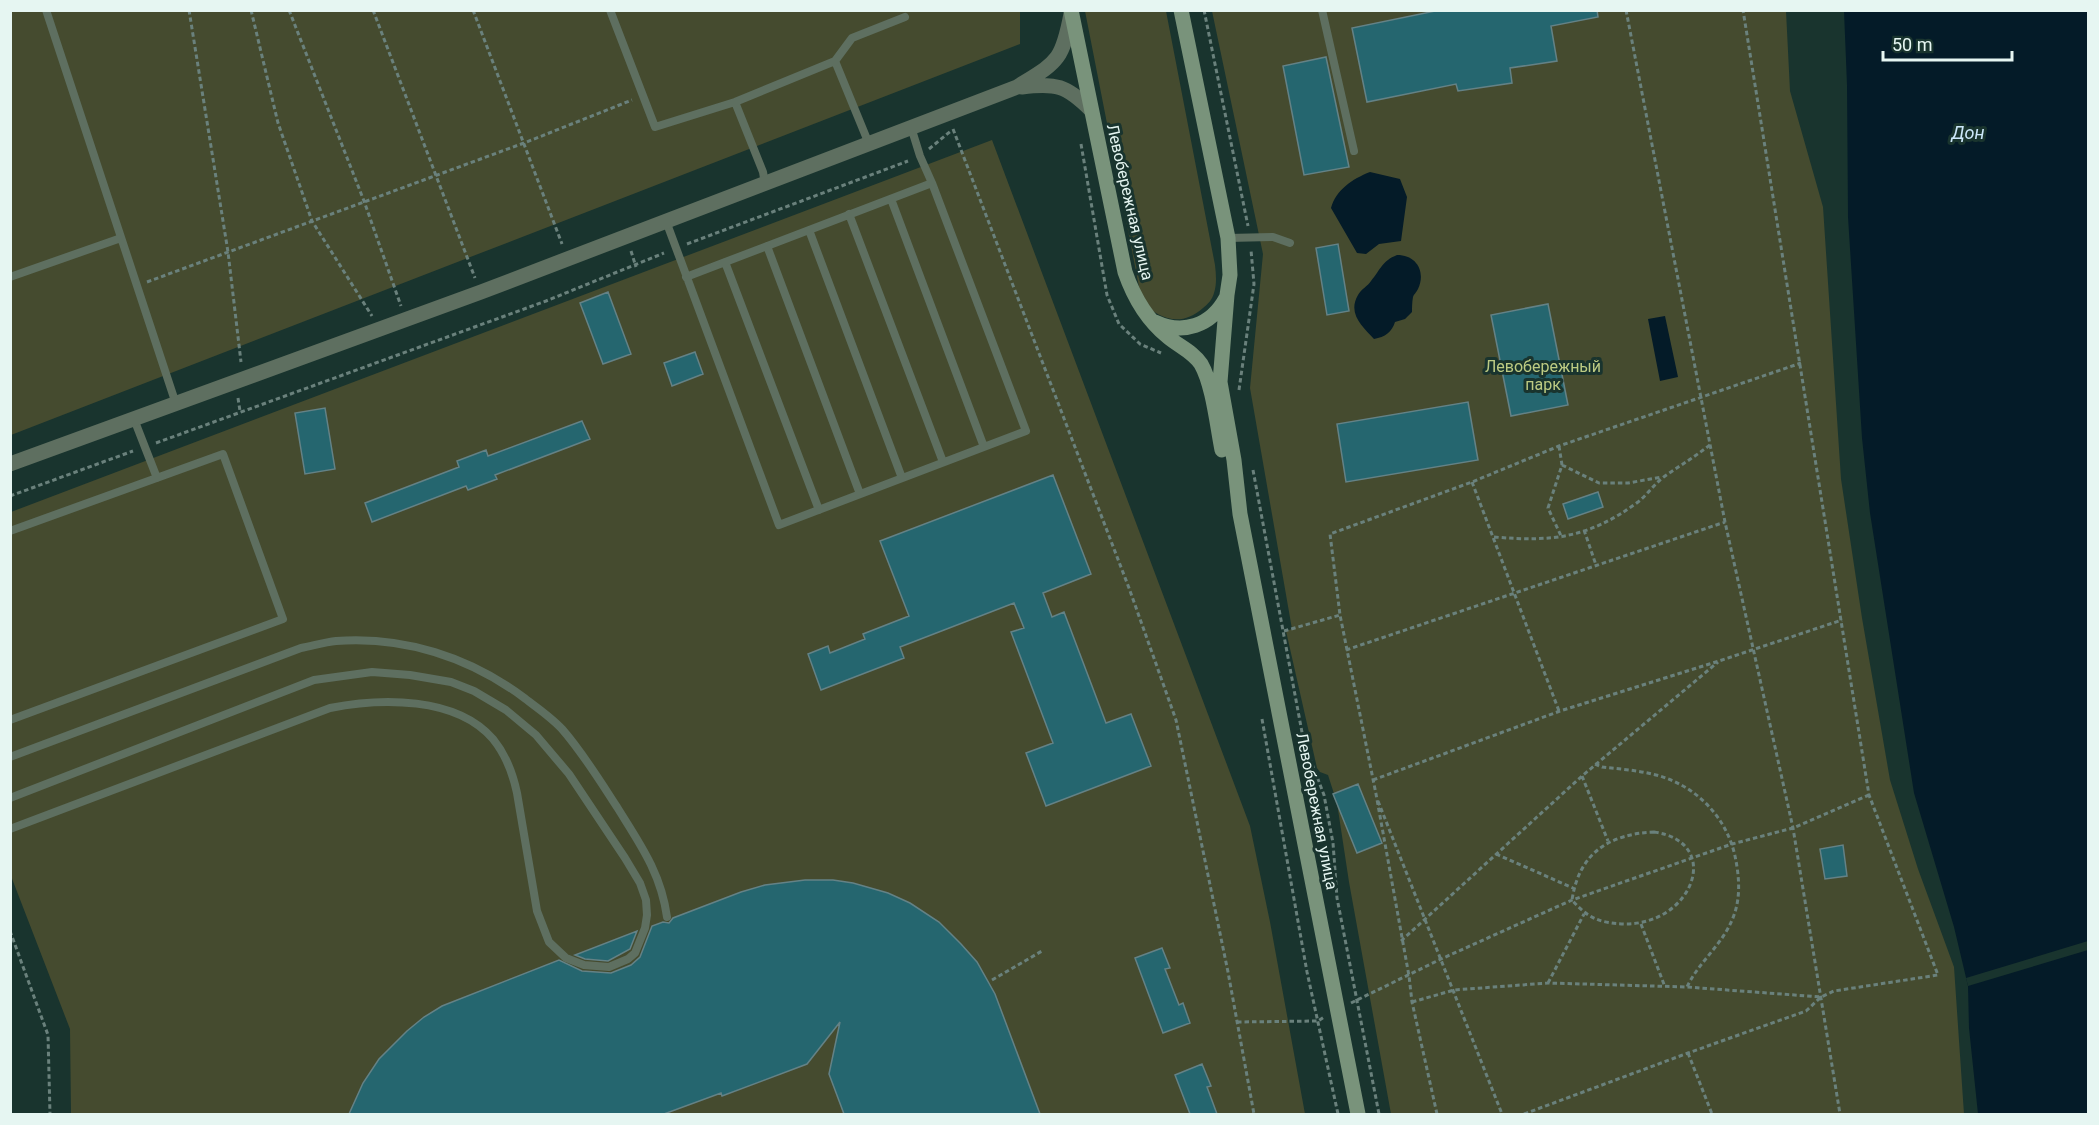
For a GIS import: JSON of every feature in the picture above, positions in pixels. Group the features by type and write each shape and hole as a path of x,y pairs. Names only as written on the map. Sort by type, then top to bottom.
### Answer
{"main road":[{"name":"Левобережная улица","path":"1181,10 1228,238 1230,275 1220,382 1234,460 1240,513 1358,1114"},
{"name":"Левобережная улица","path":"1071,12 1125,273 1133,297 1169,338 1186,348 1200,363 1208,380 1225,464 1240,513"},
{"path":"1154,322 1178,329 1191,327 1213,316 1227,295"}],"street":[{"path":"10,464 481,292 1017,87 1050,67 1061,55 1071,12"},
{"path":"1017,87 1049,84 1072,93 1090,110"}],"lane":[{"path":"46,10 176,404"},
{"path":"610,10 656,127 735,102 835,61 852,38 905,17"},
{"path":"1322,10 1354,151"},
{"path":"835,61 869,144"},
{"path":"735,102 763,172 765,184"},
{"path":"666,220 779,525 819,510 1026,431 920,156 911,127"},
{"path":"686,277 932,183"},
{"path":"891,199 984,447"},
{"path":"849,214 943,462"},
{"path":"808,230 902,478"},
{"path":"1228,238 1273,237 1290,243"},
{"path":"10,277 121,238"},
{"path":"766,246 860,494"},
{"path":"725,262 819,510"},
{"path":"134,419 157,478"},
{"path":"10,531 222,453 283,619 10,720"},
{"path":"10,758 301,648 335,641 379,641 416,646 458,660 501,681 561,729 590,766 652,863 664,896 667,917"},
{"path":"10,798 314,680 372,672 451,682 474,690 506,710 536,735 569,774 626,858 640,883 646,900 645,928 635,952 628,959 609,967 584,965 558,952 549,942 537,911 518,793 505,756 492,738 477,725 453,713 427,705 360,702 330,708 10,830"}],"path":[{"path":"189,10 228,252 241,365 236,381 240,411"},
{"path":"251,10 278,123 312,221 373,318 377,329"},
{"path":"289,10 408,319"},
{"path":"373,10 481,292"},
{"path":"473,10 567,258"},
{"path":"1204,10 1250,237 1254,284 1238,393"},
{"path":"1626,10 1725,522 1793,828 1840,1114"},
{"path":"1524,1114 1806,1011 1821,997 1834,991 1938,975 1869,795 1743,10"},
{"path":"136,286 524,143 642,96"},
{"path":"10,496 636,267 676,248 920,156 953,129 1129,588 1176,720 1191,786 1254,1114"},
{"path":"1079,136 1107,295 1119,324 1140,344 1170,357"},
{"path":"1437,1114 1412,1002 1376,794 1346,650 1330,534 1472,482 1559,446 1801,363"},
{"path":"1494,537 1529,540 1562,538 1609,521 1640,500 1664,477 1711,444"},
{"path":"1559,446 1562,465 1548,508 1562,538"},
{"path":"1251,462 1304,743 1324,795 1333,843 1337,898 1379,1114"},
{"path":"1562,465 1599,483 1628,483 1664,477"},
{"path":"1472,482 1560,711"},
{"path":"1346,650 1725,522"},
{"path":"1584,530 1596,565"},
{"path":"1283,631 1340,615"},
{"path":"1373,780 1560,711 1842,620"},
{"path":"1401,941 1595,764 1719,661"},
{"path":"1261,712 1305,961 1338,1114"},
{"path":"1595,764 1651,774 1683,786 1711,807 1732,844 1739,888 1734,914 1720,941 1693,973 1687,987"},
{"path":"1582,776 1608,842"},
{"path":"1376,794 1502,1114"},
{"path":"1237,1022 1318,1020 1440,959 1572,900 1732,844 1793,828 1869,795"},
{"path":"1639,833 1666,834 1681,842 1692,858 1692,877 1686,896 1672,910 1641,924 1618,924 1596,919 1584,914 1572,900 1573,888 1585,863 1608,842 1639,833"},
{"path":"1496,854 1573,888"},
{"path":"1548,983 1584,914"},
{"path":"1641,924 1665,987"},
{"path":"10,931 48,1035 50,1114"},
{"path":"992,980 1042,951"},
{"path":"1412,1002 1454,990 1548,983 1687,987 1821,997"},
{"path":"1688,1053 1712,1114"}],"green space":[{"path":"11,11 1020,11 1020,44 11,435"},
{"path":"1085,11 1166,11 1216,272 1216,286 1211,300 1187,318 1164,317 1142,302"},
{"name":"Левобережный парк","path":"1212,11 1786,11 1790,91 1823,207 1841,479 1862,618 1890,780 1918,869 1954,967 1964,1114 1391,1114 1337,803 1328,775 1317,768 1286,631 1292,629 1250,388 1263,254"},
{"path":"992,140 1250,826 1305,1114 71,1114 70,1029 11,876 11,512"}],"water":[{"name":"Дон","path":"1844,11 2088,11 2088,1114 1978,1114 1969,1028 1968,986 1954,927 1914,793 1870,513 1862,438 1848,217"},
{"path":"1370,172 1400,179 1407,197 1401,241 1379,244 1366,254 1357,253 1331,208 1337,196 1346,186"},
{"path":"1397,255 1415,261 1420,271 1420,283 1413,297 1412,312 1405,319 1395,322 1388,334 1374,339 1358,320 1354,308 1355,302 1359,293 1385,263"},
{"path":"1665,316 1678,377 1660,381 1648,319"}],"pier":[{"path":"2088,941 2088,950 1968,986 1966,978"}],"building":[{"path":"1440,10 1597,10 1598,17 1551,26 1557,61 1510,68 1512,83 1458,91 1456,84 1367,102 1352,28"},
{"path":"1326,57 1349,167 1304,175 1283,66"},
{"path":"1338,244 1349,311 1327,315 1316,248"},
{"path":"608,292 631,354 603,364 580,303"},
{"path":"1548,304 1568,405 1511,416 1491,315"},
{"path":"695,352 703,374 672,386 664,363"},
{"path":"1468,402 1478,460 1346,482 1337,424"},
{"path":"325,408 335,469 305,474 295,413"},
{"path":"582,421 590,439 495,475 497,479 468,490 466,486 372,522 365,503 459,467 457,461 486,450 488,456"},
{"path":"1053,475 1091,574 1043,593 1052,617 1064,612 1106,723 1131,714 1151,766 1046,806 1026,753 1053,743 1011,632 1024,628 1014,603 900,647 904,658 821,690 808,654 828,646 830,653 865,639 863,634 909,616 880,541"},
{"path":"1598,492 1603,507 1568,519 1563,504"},
{"path":"1358,784 1382,843 1357,853 1333,794"},
{"path":"1843,845 1847,876 1825,879 1820,849"},
{"path":"805,880 853,883 888,893 910,903 939,922 977,962 995,994 1040,1114 844,1114 829,1074 840,1022 807,1064 722,1096 721,1093 664,1114 349,1114 363,1083 379,1059 407,1031 442,1006 559,960 582,971 611,973 631,965 640,957 652,926 663,922 669,923 673,918 741,892 765,885"},
{"path":"637,931 630,949 608,961 585,959 575,955"},
{"path":"1162,948 1170,968 1165,969 1179,1005 1183,1003 1190,1023 1163,1033 1135,958"},
{"path":"1202,1064 1211,1086 1207,1087 1217,1114 1190,1114 1175,1075"}]}
